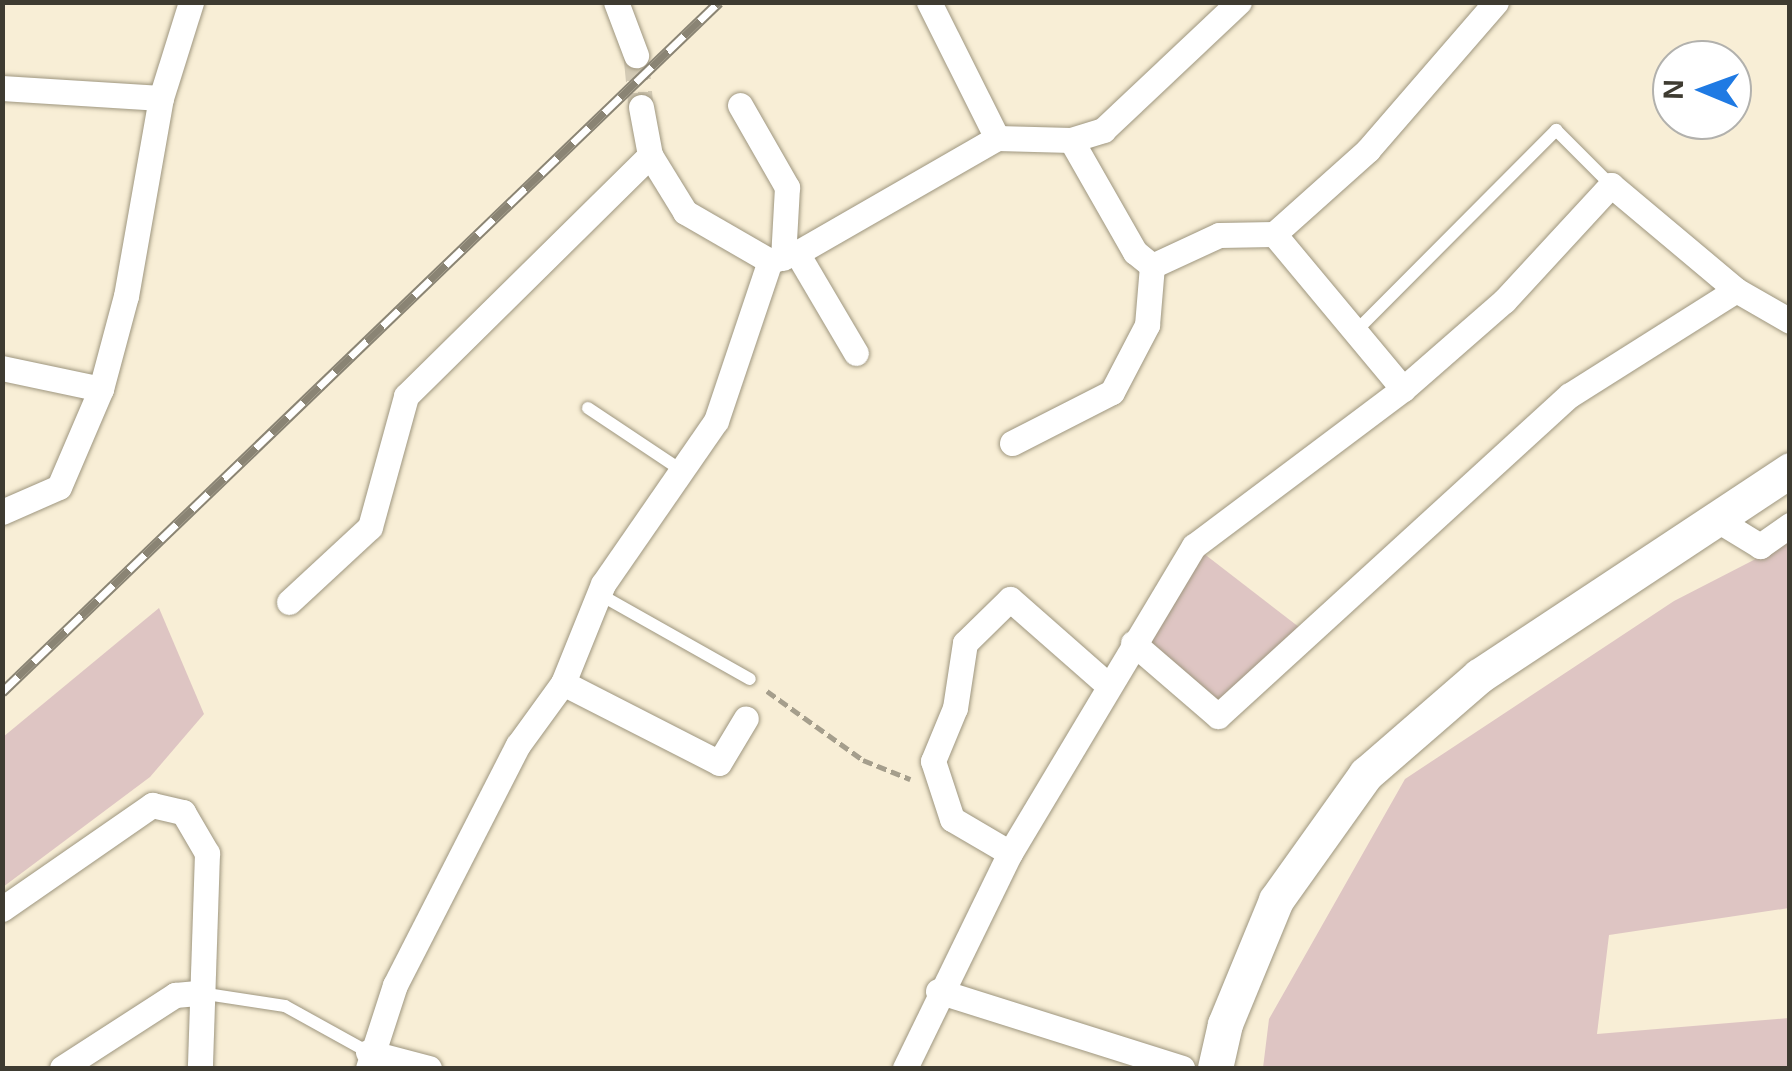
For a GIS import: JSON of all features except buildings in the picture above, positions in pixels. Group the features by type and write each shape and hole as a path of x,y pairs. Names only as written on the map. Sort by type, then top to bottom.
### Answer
{"street":[{"path":"2,512 59,487 101,389 126,296 161,98 191,2"},
{"path":"616,2 636,55"},
{"path":"929,2 997,138"},
{"path":"783,257 997,138 1071,140 1104,130 1240,2"},
{"path":"1152,266 1219,235 1274,234 1368,150 1496,2"},
{"path":"2,88 161,98"},
{"path":"429,1068 368,1060 467,841 518,746 563,683 598,594 716,422 783,257 787,187 740,105"},
{"path":"641,107 650,155 685,212 783,257 856,353"},
{"path":"1071,140 1135,252 1152,266"},
{"path":"288,602 370,527 406,396 650,155"},
{"path":"906,1068 938,991 1010,853 1194,546 1403,389 1504,301 1611,185 1736,290 1790,322"},
{"path":"1274,234 1403,389"},
{"path":"1012,443 1112,392 1146,325 1152,266"},
{"path":"1133,643 1218,716 1570,395 1736,290"},
{"path":"2,368 101,389"},
{"path":"1215,1068 1225,1024 1276,900 1366,774 1444,701 1790,470"},
{"path":"1716,519 1760,546 1790,526"},
{"path":"1010,853 952,818 933,761 955,708 965,643 1010,599 1108,685"},
{"path":"563,683 718,763 746,718"},
{"path":"2,909 152,806 183,812 207,853 200,1068"},
{"path":"938,991 1182,1068"},
{"path":"62,1068 175,994 200,994"}],"lane":[{"path":"1356,331 1556,130 1611,185"},
{"path":"588,408 681,470"},
{"path":"598,594 750,679"},
{"path":"200,994 286,1006 368,1060"}],"path":[{"path":"750,679 864,760 944,796"}],"shaded area":[{"path":"1789,542 1789,908 1609,935 1597,1034 1789,1018 1789,1068 1263,1068 1269,1019 1405,779 1674,601"},
{"path":"1194,546 1308,634 1218,716 1133,643"},
{"path":"159,608 204,714 150,777 3,887 3,737"}],"tunnel":[{"path":"636,55 641,107"}],"railway":[{"path":"2,692 719,2"}]}
